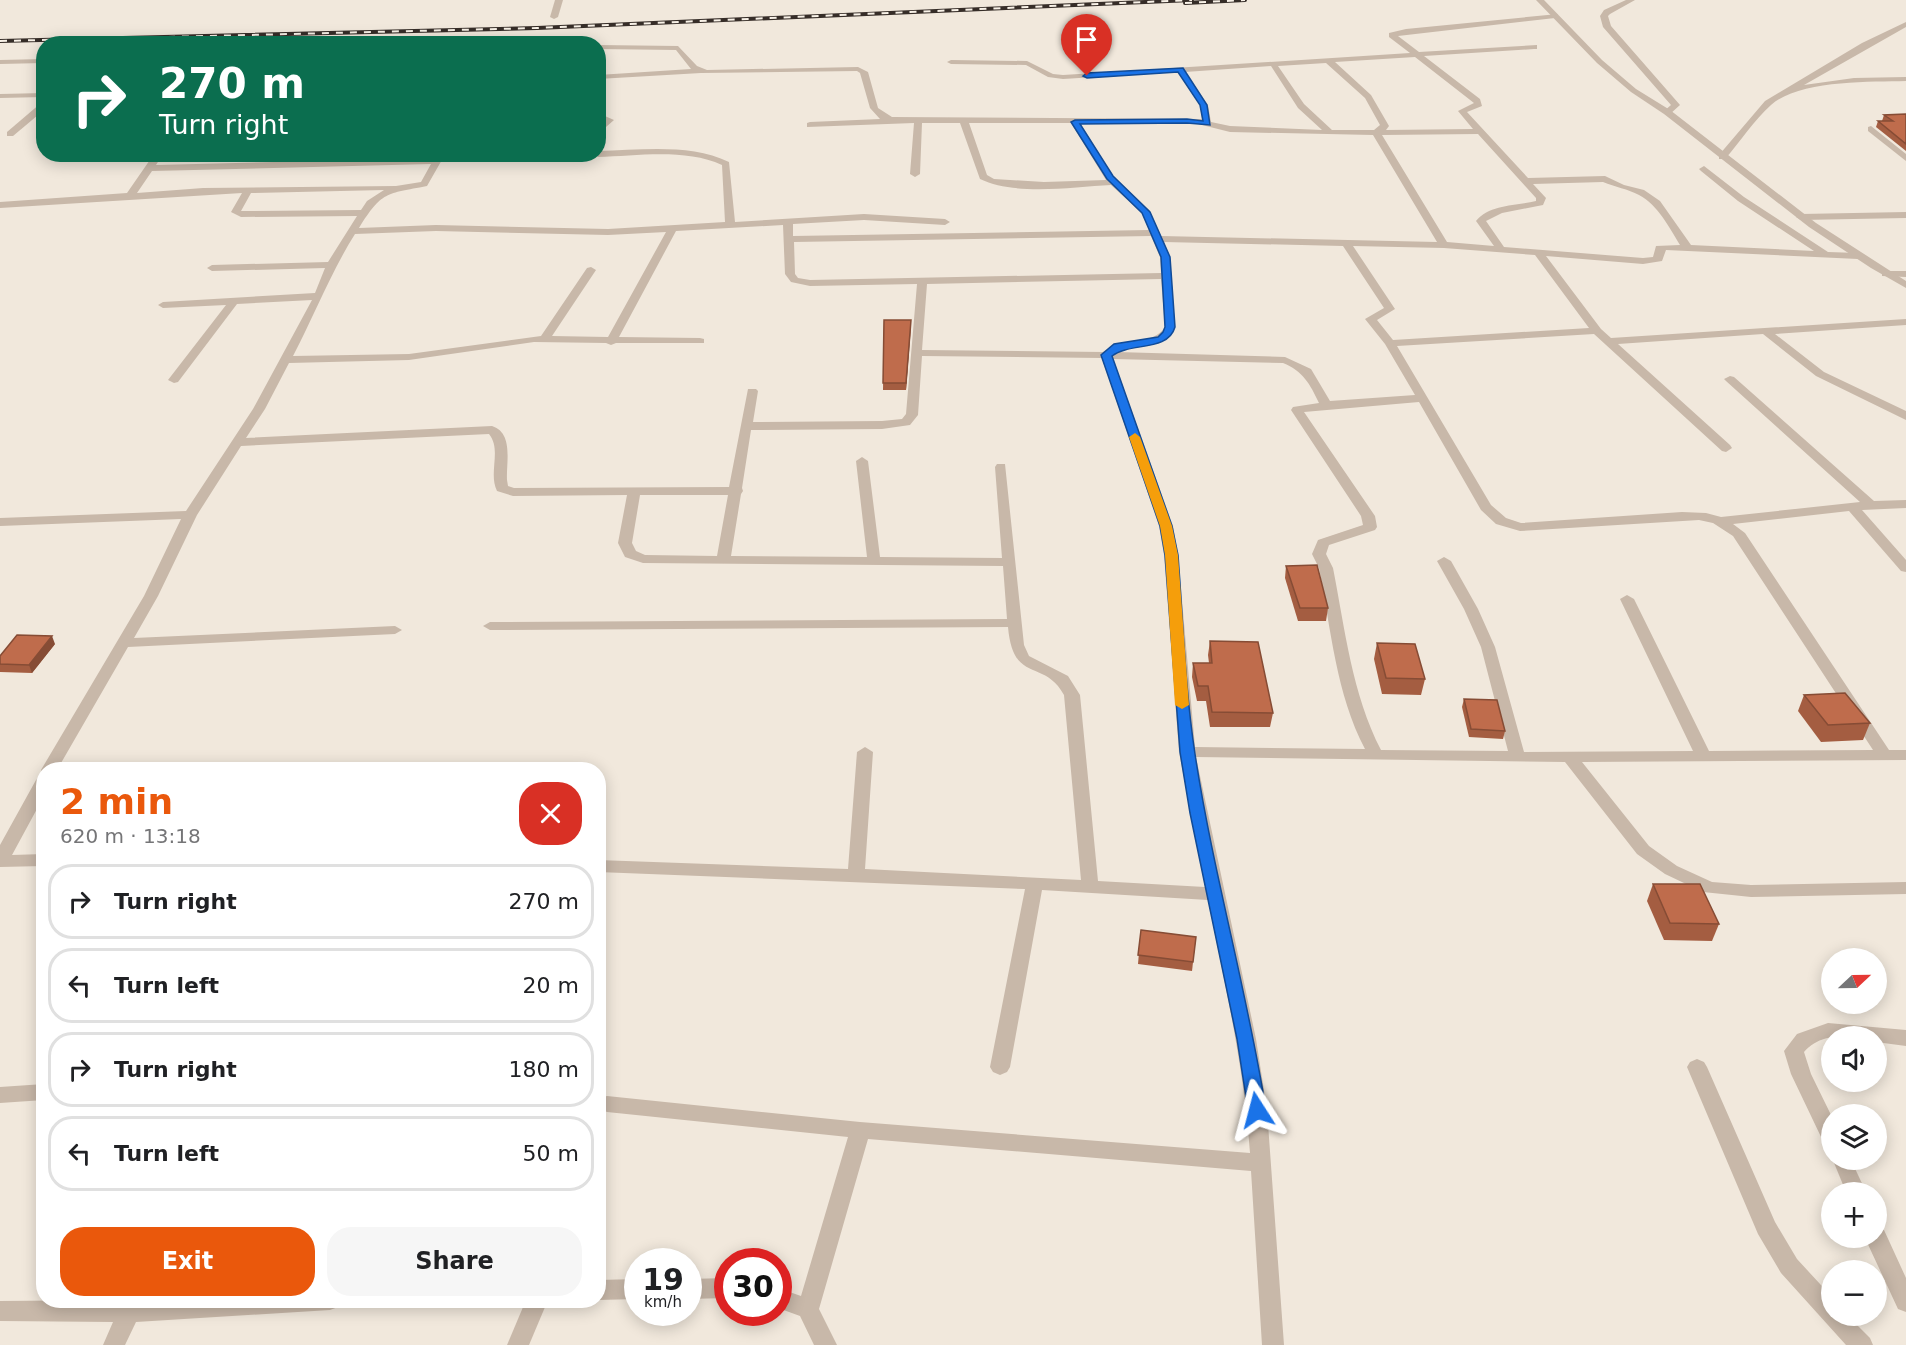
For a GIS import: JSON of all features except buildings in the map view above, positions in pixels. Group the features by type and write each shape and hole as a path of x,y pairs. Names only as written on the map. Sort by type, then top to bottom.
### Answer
{"street":[{"path":"554,17 559,0"},
{"path":"1540,0 1611,70 1652,105 1667,112 1801,217 1906,285"},
{"path":"1631,0 1607,12 1604,16 1607,27 1676,105 1667,112"},
{"path":"1502,251 1481,221 1488,214 1540,203 1541,198 1462,111 1479,104 1477,100 1392,35 1406,31 1555,16"},
{"path":"1722,157 1768,103 1865,45 1906,24"},
{"path":"606,47 678,48 698,71"},
{"path":"951,62 1027,63 1035,65 1045,75 1054,77 1534,47"},
{"path":"0,62 36,61"},
{"path":"1329,61 1375,106 1385,126 1377,136 1444,245"},
{"path":"1274,65 1301,106 1330,133"},
{"path":"606,77 698,71 858,69 864,72 875,113 880,118 907,120"},
{"path":"1180,70 1204,105 1207,124"},
{"path":"1791,89 1854,80 1906,79"},
{"path":"0,96 36,94"},
{"path":"10,134 36,112"},
{"path":"810,125 907,120 1187,121 1230,129 1330,133 1480,131"},
{"path":"915,174 918,120"},
{"path":"964,121 983,177 987,181 1009,184 1113,182"},
{"path":"1075,122 1113,182 1146,212 1165,257 1170,327 1168,334 1161,339 1118,346 1106,355"},
{"path":"1870,129 1906,159"},
{"path":"606,154 688,154 719,159 726,164 730,225"},
{"path":"130,196 154,162"},
{"path":"151,168 309,162"},
{"path":"0,205 248,190 400,187 424,184 437,162"},
{"path":"1704,169 1741,199 1802,237 1826,255"},
{"path":"1526,181 1605,179 1621,187 1641,192 1657,203 1687,247"},
{"path":"54,762 151,596 190,515 259,409 319,296 331,265 370,203 378,196 400,187"},
{"path":"248,190 236,212 241,214 365,213"},
{"path":"1801,217 1906,215"},
{"path":"354,231 436,228 608,232 864,217 945,222"},
{"path":"788,223 790,274 795,280 810,283 1165,276"},
{"path":"612,342 674,228"},
{"path":"789,239 1156,236 1444,245 1654,261 1658,259 1660,248 1687,247 1858,256"},
{"path":"1346,243 1390,309 1370,319 1390,343 1424,398 1486,507 1501,521 1520,527 1682,516 1707,516 1722,521 1737,532 1884,755"},
{"path":"1539,254 1597,331 1726,448"},
{"path":"212,268 331,265"},
{"path":"545,338 591,270"},
{"path":"1886,274 1906,274"},
{"path":"747,426 882,425 906,422 912,415 922,281"},
{"path":"163,305 319,296"},
{"path":"174,380 234,301"},
{"path":"1609,341 1906,322"},
{"path":"1390,343 1597,331"},
{"path":"1765,331 1820,374 1906,416"},
{"path":"284,360 400,357 545,338 612,342 700,341"},
{"path":"917,353 1285,360 1300,365 1310,372 1326,405"},
{"path":"1106,355 1166,526 1172,555 1187,752 1246,1039 1257,1110 1273,1345"},
{"path":"1730,379 1871,505"},
{"path":"723,560 737,491 752,391"},
{"path":"1376,755 1364,735 1356,710 1326,568 1319,554 1323,543 1340,536 1358,534 1370,527 1368,516 1297,410 1326,405 1424,398"},
{"path":"239,442 492,430 499,435 502,444 498,477 502,488 513,492 737,491"},
{"path":"862,461 874,561"},
{"path":"1001,467 1017,645 1023,659 1063,679 1072,695 1090,886"},
{"path":"634,493 625,543 630,555 643,559 1010,562"},
{"path":"1722,521 1871,505 1906,504"},
{"path":"1852,507 1906,568"},
{"path":"0,522 190,515"},
{"path":"1444,561 1471,609 1488,647 1517,757"},
{"path":"1627,599 1703,756"},
{"path":"489,626 1015,623"},
{"path":"124,643 395,630"},
{"path":"856,875 865,752"},
{"path":"1187,752 1517,757 1906,755"},
{"path":"1570,757 1643,850 1671,870 1709,888 1751,891 1906,888"},
{"path":"36,795 0,861 36,860"},
{"path":"606,866 1035,883 1215,894"},
{"path":"1000,1067 1035,883"},
{"path":"1821,1116 1801,1074 1794,1051 1804,1039 1828,1030 1906,1038"},
{"path":"1697,1067 1766,1227 1789,1266 1821,1302"},
{"path":"0,1095 36,1093"},
{"path":"607,1104 860,1130 1260,1163"},
{"path":"826,1345 808,1309 860,1130"},
{"path":"1881,1248 1906,1302"},
{"path":"606,1290 624,1289"},
{"path":"792,1303 808,1309"},
{"path":"0,1311 79,1308"},
{"path":"114,1345 131,1308"},
{"path":"518,1345 534,1308"},
{"path":"1843,1326 1862,1345"}],"railway":[{"path":"207,36 537,28 1192,0"},
{"path":"1185,3 1245,0"},
{"path":"0,41 36,40"}],"slow traffic":[{"path":"1135,437 1166,526 1172,555 1182,705"}],"route":[{"path":"1087,76 1180,70 1204,105 1207,124 1198,121 1075,122 1110,178 1146,212 1165,257 1170,327 1168,334 1161,339 1118,346 1106,355 1166,526 1172,555 1187,752 1246,1039 1257,1110"}]}
